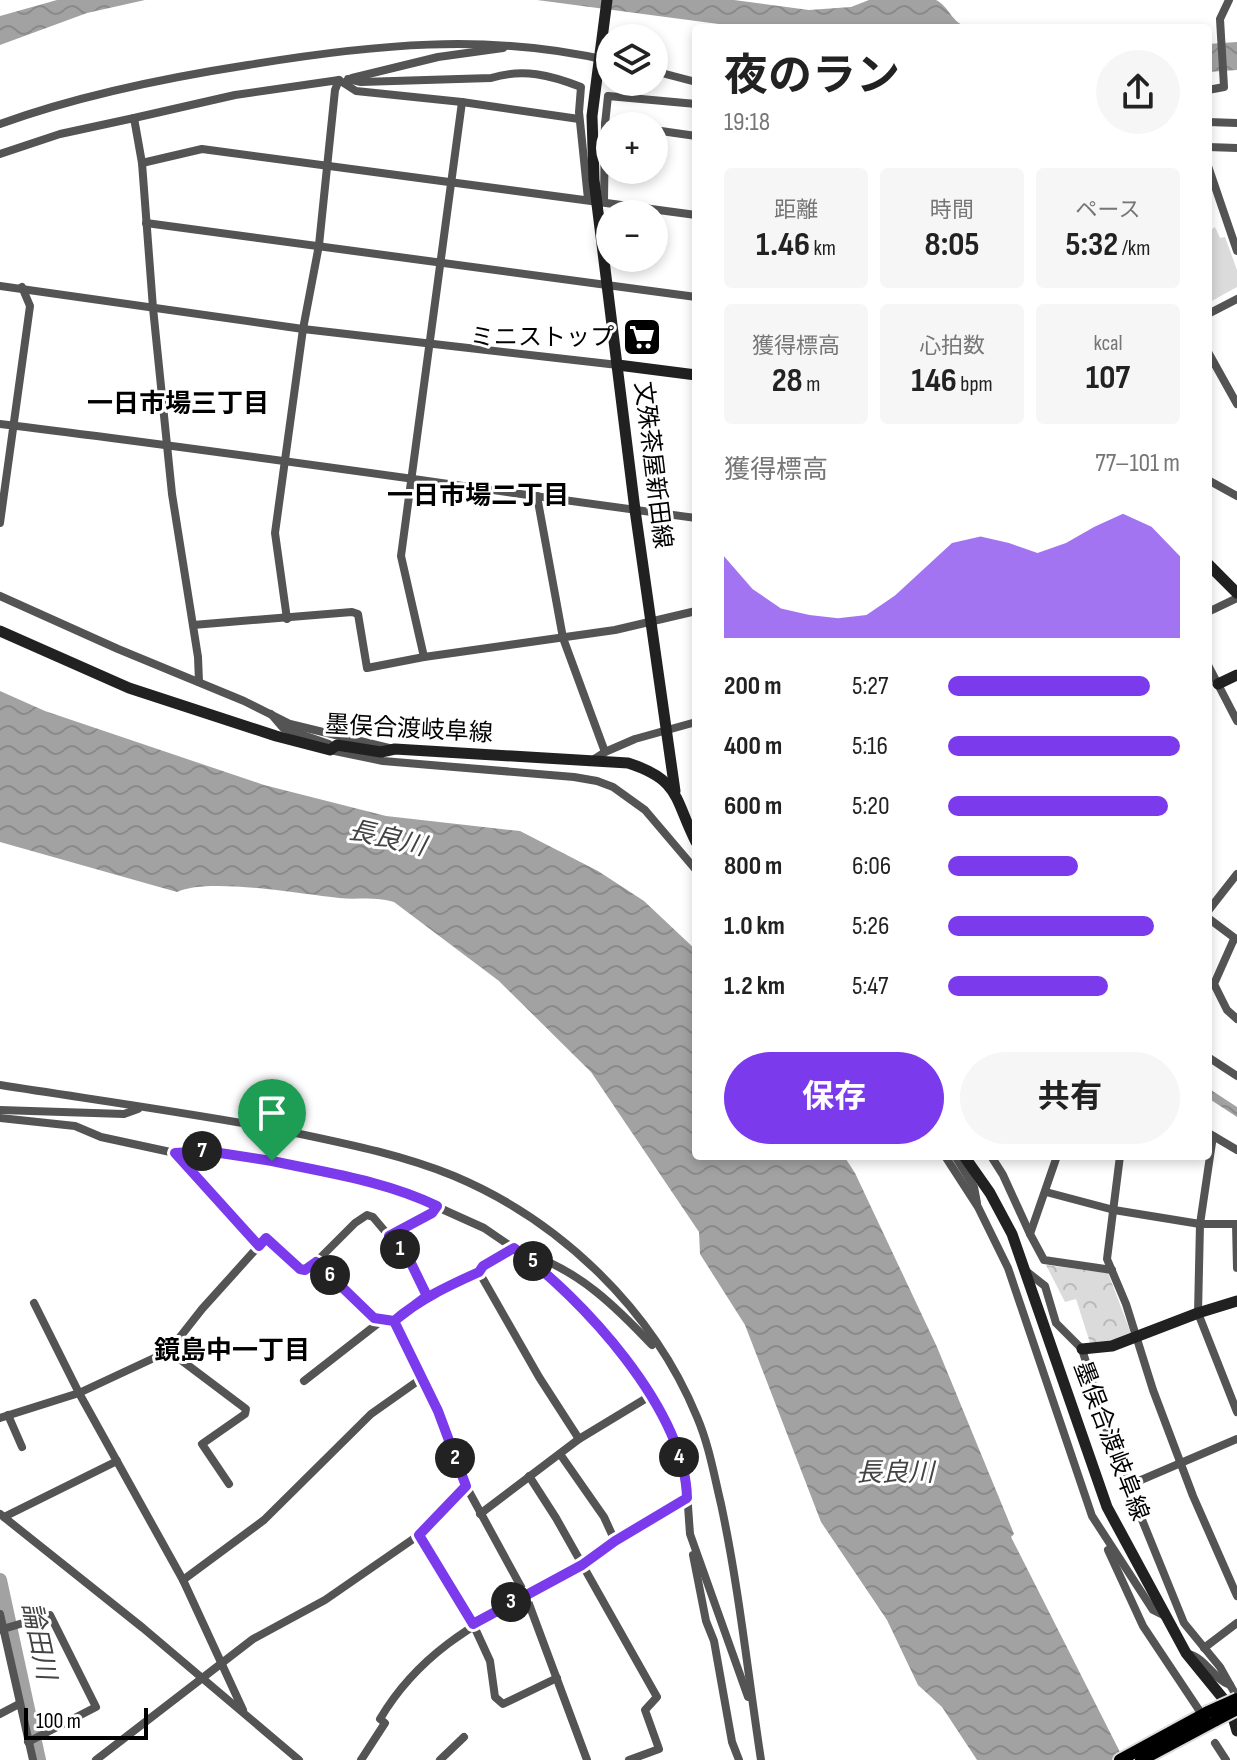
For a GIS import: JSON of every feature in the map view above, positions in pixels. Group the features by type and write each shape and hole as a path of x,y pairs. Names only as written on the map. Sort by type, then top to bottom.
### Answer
{"main road":[{"name":"文殊茶屋新田線","path":"606,24 607,0"},
{"name":"文殊茶屋新田線","path":"596,96 592,116 596,200"},
{"name":"文殊茶屋新田線","path":"606,272 635,510 675,791"},
{"path":"618,365 692,374"},
{"path":"1212,568 1237,596"},
{"name":"墨俣合渡岐阜線","path":"0,631 129,688 276,736 330,750 337,745 381,752 395,749 628,763 661,776 675,791"},
{"path":"1218,684 1237,675"},
{"path":"675,791 692,832"},
{"name":"墨俣合渡岐阜線","path":"967,1160 990,1193 1012,1234 1107,1507 1186,1653 1230,1707 1237,1731"},
{"path":"1082,1349 1112,1346 1237,1301"},
{"path":"1141,1760 1237,1698"},
{"path":"1120,1760 1205,1719 1237,1709"}],"street":[{"path":"1212,89 1224,87 1220,19 1229,0"},
{"path":"0,124 54,104 181,76 330,51 401,44 513,46 596,55"},
{"path":"0,154 60,134 235,95 344,79 438,57 513,46"},
{"path":"344,79 361,82 491,78 507,73 533,72 581,87 579,119 596,200"},
{"path":"668,75 692,81"},
{"path":"344,79 356,91 579,119"},
{"path":"287,619 275,533 303,329 319,245 335,90 344,79"},
{"path":"606,112 608,96 692,104"},
{"path":"424,657 401,556 462,102"},
{"path":"134,118 142,163 172,494 199,682"},
{"path":"1212,122 1237,123"},
{"path":"668,132 692,135"},
{"path":"1212,147 1237,148"},
{"path":"142,163 202,149 596,200"},
{"path":"1212,178 1237,251"},
{"path":"596,200 598,184"},
{"path":"668,211 692,214"},
{"path":"146,223 692,296"},
{"path":"0,286 303,329 618,365"},
{"path":"0,523 30,306 22,287"},
{"path":"1212,312 1237,299"},
{"path":"1212,359 1237,404"},
{"path":"0,424 692,517"},
{"path":"1212,482 1237,496"},
{"path":"537,496 563,638 605,752"},
{"path":"0,596 290,724 395,749"},
{"path":"1212,610 1237,596"},
{"path":"193,625 352,612 358,614 367,668 615,630 692,612"},
{"path":"1212,673 1237,721"},
{"path":"271,714 283,728 329,744 330,750 383,761 597,781 613,787 645,810 692,865"},
{"path":"591,761 605,752 666,729 692,723"},
{"path":"1212,906 1237,874"},
{"path":"1212,921 1235,939 1214,984 1227,1010 1237,1019"},
{"path":"1212,1060 1237,1076"},
{"path":"0,1085 253,1125 369,1148 456,1177 537,1222 588,1262 624,1299 668,1362 697,1416 710,1453 730,1553 761,1760"},
{"path":"0,1110 124,1114 144,1108"},
{"path":"0,1118 75,1126 101,1137 175,1153 207,1151 368,1181 404,1192 484,1228 544,1269 603,1330 650,1396 674,1443 686,1478 690,1534 754,1716"},
{"path":"1212,1135 1237,1150"},
{"path":"175,1153 259,1246"},
{"path":"948,1160 997,1241 1014,1282 1092,1516 1153,1610 1167,1617"},
{"path":"957,1160 974,1187 978,1207"},
{"path":"994,1160 1044,1260 1112,1270"},
{"path":"1030,1234 1056,1160"},
{"path":"1120,1160 1107,1259 1153,1390 1237,1596"},
{"path":"1207,1160 1200,1224 1198,1313 1237,1412"},
{"path":"1046,1192 1114,1210 1200,1224 1237,1224 1237,1268"},
{"path":"389,1236 432,1213 437,1206"},
{"path":"22,1447 4,1417 79,1393 169,1351 266,1238 305,1270 355,1223 367,1215 373,1217 410,1261 427,1296"},
{"path":"316,1262 374,1318 394,1321 427,1296 517,1250 593,1290 618,1309 668,1362"},
{"path":"1026,1271 1045,1286 1056,1323 1082,1349 1098,1406 1127,1486 1184,1623 1234,1684 1237,1698"},
{"path":"479,1272 539,1377 579,1439"},
{"path":"34,1303 79,1393 183,1580 243,1710"},
{"path":"304,1381 381,1321"},
{"path":"394,1321 438,1411 466,1486 526,1596 587,1760"},
{"path":"169,1351 246,1409 245,1414 202,1444 229,1484"},
{"path":"183,1580 264,1520 371,1414 422,1378"},
{"path":"480,1514 579,1439 650,1396"},
{"path":"1127,1486 1237,1439"},
{"path":"560,1454 604,1517 615,1541"},
{"path":"117,1461 2,1515 243,1710 299,1760"},
{"path":"529,1476 657,1697 645,1710 659,1749 629,1760"},
{"path":"96,1760 253,1639 325,1600 419,1535 466,1486"},
{"path":"361,1760 385,1723 380,1719 396,1692 473,1624 582,1565 615,1541 687,1498"},
{"path":"1102,1533 1143,1626 1205,1719"},
{"path":"419,1535 473,1624 490,1661 495,1697 503,1704 557,1678"},
{"path":"694,1546 693,1558 706,1621 714,1641 732,1742 739,1760"},
{"path":"0,1614 6,1628 19,1704 32,1739 33,1760"},
{"path":"6,1628 50,1615 96,1707 32,1739"},
{"path":"1204,1648 1237,1623"},
{"path":"1186,1653 1196,1655 1224,1683 1234,1684"},
{"path":"0,1714 19,1704"},
{"path":"440,1760 464,1737"},
{"path":"1215,1743 1226,1760"}],"green space":[{"path":"1215,227 1220,238 1225,237 1237,270 1237,287 1212,301 1212,229"},
{"path":"1046,1265 1108,1273 1132,1336 1091,1346 1076,1299 1065,1302"}],"water":[{"path":"57,0 145,0 87,13 0,45 0,16"},
{"path":"537,0 734,0 809,10 851,7 869,0 936,0 962,24 719,24"},
{"path":"1237,42 1237,70 1212,72 1212,44"},
{"name":"長良川","path":"0,691 45,711 264,785 386,816 520,831 598,871 644,901 692,946 692,1160 847,1160 937,1347 1014,1534 1011,1537 1124,1760 977,1760 942,1707 918,1685 887,1620 821,1522 745,1325 700,1254 699,1232 591,1072 499,981 394,902 232,886 191,888 177,892 0,842"},
{"path":"1212,1091 1237,1107 1237,1117 1212,1101"}],"waterway":[{"name":"論田川","path":"0,1580 39,1760"}],"place":[{"name":"ミニストップ","path":"642,337"}],"district":[{"name":"一日市場三丁目","path":"178,404"},
{"name":"一日市場二丁目","path":"478,496"},
{"name":"鏡島中一丁目","path":"232,1351"}],"route":[{"path":"272,1161 207,1151 175,1153 259,1246 266,1238 300,1269 305,1270 316,1262 374,1318 381,1321 394,1321 410,1307 427,1296 479,1272 483,1266 514,1248 544,1269 578,1302 637,1376 674,1443 686,1478 687,1498 615,1541 582,1565 473,1624 419,1535 466,1486 438,1411 394,1321 427,1296 410,1261 389,1236 432,1213 437,1206 368,1181 272,1161"}]}
